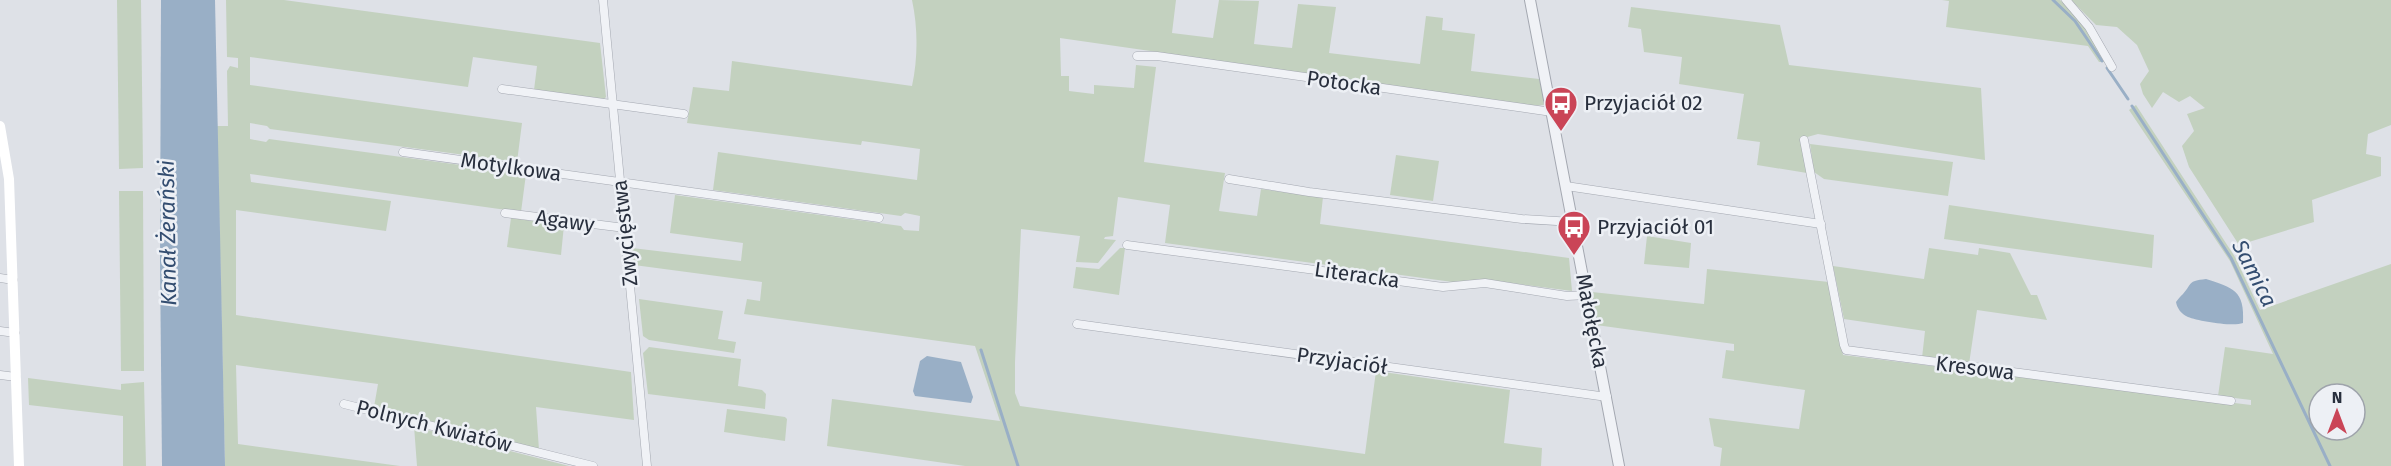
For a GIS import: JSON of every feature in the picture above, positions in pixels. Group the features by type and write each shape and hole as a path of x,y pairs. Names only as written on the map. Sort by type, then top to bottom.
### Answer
{"main road":[{"path":"0,126 9,179 19,466"}],"street":[{"name":"Zwycięstwa","path":"603,0 647,466"},
{"name":"Małołęcka","path":"1530,0 1619,466"},
{"path":"2066,0 2089,27 2112,67"},
{"name":"Potocka","path":"1137,56 1157,56 1552,112"},
{"path":"502,89 684,114"},
{"name":"Kresowa","path":"1804,140 1846,350 2231,401"},
{"name":"Motylkowa","path":"403,152 879,218"},
{"path":"1229,179 1309,192 1522,219 1573,222"},
{"path":"1566,186 1821,224"},
{"name":"Agawy","path":"505,213 625,228"},
{"name":"Literacka","path":"1127,245 1443,287 1485,283 1567,296 1588,295"},
{"path":"0,278 13,280"},
{"name":"Przyjaciół","path":"1077,324 1607,398"},
{"path":"0,331 15,333"},
{"path":"0,375 16,377"},
{"name":"Polnych Kwiatów","path":"344,404 593,466"}],"green space":[{"path":"117,0 141,0 143,168 119,169"},
{"path":"226,0 284,0 600,43 606,97 603,100 534,90 537,66 473,57 468,87 250,57 250,85 522,123 517,162 270,129 267,126 250,123 250,139 266,142 269,139 526,174 521,212 250,174 251,182 391,201 386,231 236,210 236,315 631,372 634,420 536,407 539,450 374,407 378,384 236,365 238,444 400,466 225,466 217,126 228,126 227,71 230,66 238,68 238,58 227,57"},
{"path":"912,0 1176,0 1172,33 1213,38 1219,0 1259,1 1254,44 1292,48 1298,4 1336,7 1329,53 1420,64 1426,16 1443,18 1442,30 1475,34 1471,71 1539,79 1544,94 1544,105 1531,106 1060,38 1061,76 1069,76 1069,91 1094,94 1094,85 1134,88 1136,65 1156,67 1144,162 1225,173 1219,211 1257,216 1261,189 1323,197 1320,224 1569,258 1572,291 1481,279 1460,283 1165,243 1170,205 1118,197 1113,236 1104,239 1116,240 1098,263 1076,262 1080,236 1021,229 1015,393 1020,406 1365,454 1376,371 1510,390 1504,443 1542,448 1541,466 965,466 827,446 832,399 1000,421 975,346 744,314 747,299 760,301 762,282 634,265 632,248 741,261 743,243 670,233 675,195 901,226 904,230 919,231 920,216 905,213 901,216 713,190 718,152 917,180 920,149 862,141 861,145 687,123 693,87 729,91 732,61 912,86 916,43"},
{"path":"1942,0 2060,0 2077,13 2107,62 2099,62 2088,46 1946,27 1949,1"},
{"path":"2071,0 2391,0 2391,125 2368,134 2366,154 2381,157 2381,176 2312,200 2314,222 2239,245 2189,167 2182,146 2194,131 2187,114 2205,108 2190,96 2179,102 2163,92 2152,108 2140,84 2149,71 2137,45 2117,27 2096,25"},
{"path":"1631,7 1780,25 1789,65 1981,88 1985,160 1818,134 1800,139 1807,173 1757,165 1760,142 1737,139 1744,94 1679,84 1682,57 1644,52 1641,29 1628,27"},
{"path":"2136,105 2235,257 2260,310 2391,264 2391,466 1720,466 1722,448 1714,446 1709,418 1799,429 1805,390 1722,378 1726,350 1734,351 1734,344 1596,325 1592,292 1704,304 1707,269 1829,282 1843,355 2251,405 2251,400 2218,396 2225,347 2273,354 2230,261 2129,110"},
{"path":"1810,144 1953,162 1948,196 1824,179 1814,172"},
{"path":"1396,155 1439,161 1433,201 1390,195"},
{"path":"119,191 143,191 144,371 121,371"},
{"path":"1949,205 2154,235 2152,268 1944,239"},
{"path":"511,218 564,225 561,255 507,247"},
{"path":"1647,236 1691,243 1689,268 1644,264"},
{"path":"1120,248 1125,248 1119,295 1073,288 1076,267 1099,269"},
{"path":"1929,248 1978,255 1979,248 2010,253 2031,295 2037,295 2047,320 1977,310 1969,364 1922,358 1925,331 1844,319 1833,266 1924,279"},
{"path":"639,299 723,311 718,339 736,342 734,353 649,340 643,336"},
{"path":"649,347 741,359 738,386 762,390 766,394 765,409 648,394 643,353"},
{"path":"28,378 121,390 121,384 144,382 146,466 123,466 123,416 29,405"},
{"path":"727,409 785,417 787,419 785,441 724,432"},
{"path":"414,426 435,432 569,466 417,466"}],"water":[{"name":"Kanał Żerański","path":"161,0 215,0 225,466 162,466"},
{"path":"2206,279 2235,292 2242,303 2243,323 2207,322 2188,317 2180,311 2176,302 2191,283"},
{"path":"927,356 961,362 973,397 971,403 915,396 913,391 920,361"}],"waterway":[{"name":"Samica","path":"2053,0 2075,21 2102,61"},
{"name":"Samica","path":"2107,68 2128,99"},
{"name":"Samica","path":"2132,106 2231,258 2330,466"},
{"path":"981,350 1018,466"}],"place":[{"name":"Przyjaciół 02","path":"1561,132"},
{"name":"Przyjaciół 01","path":"1574,256"}]}
